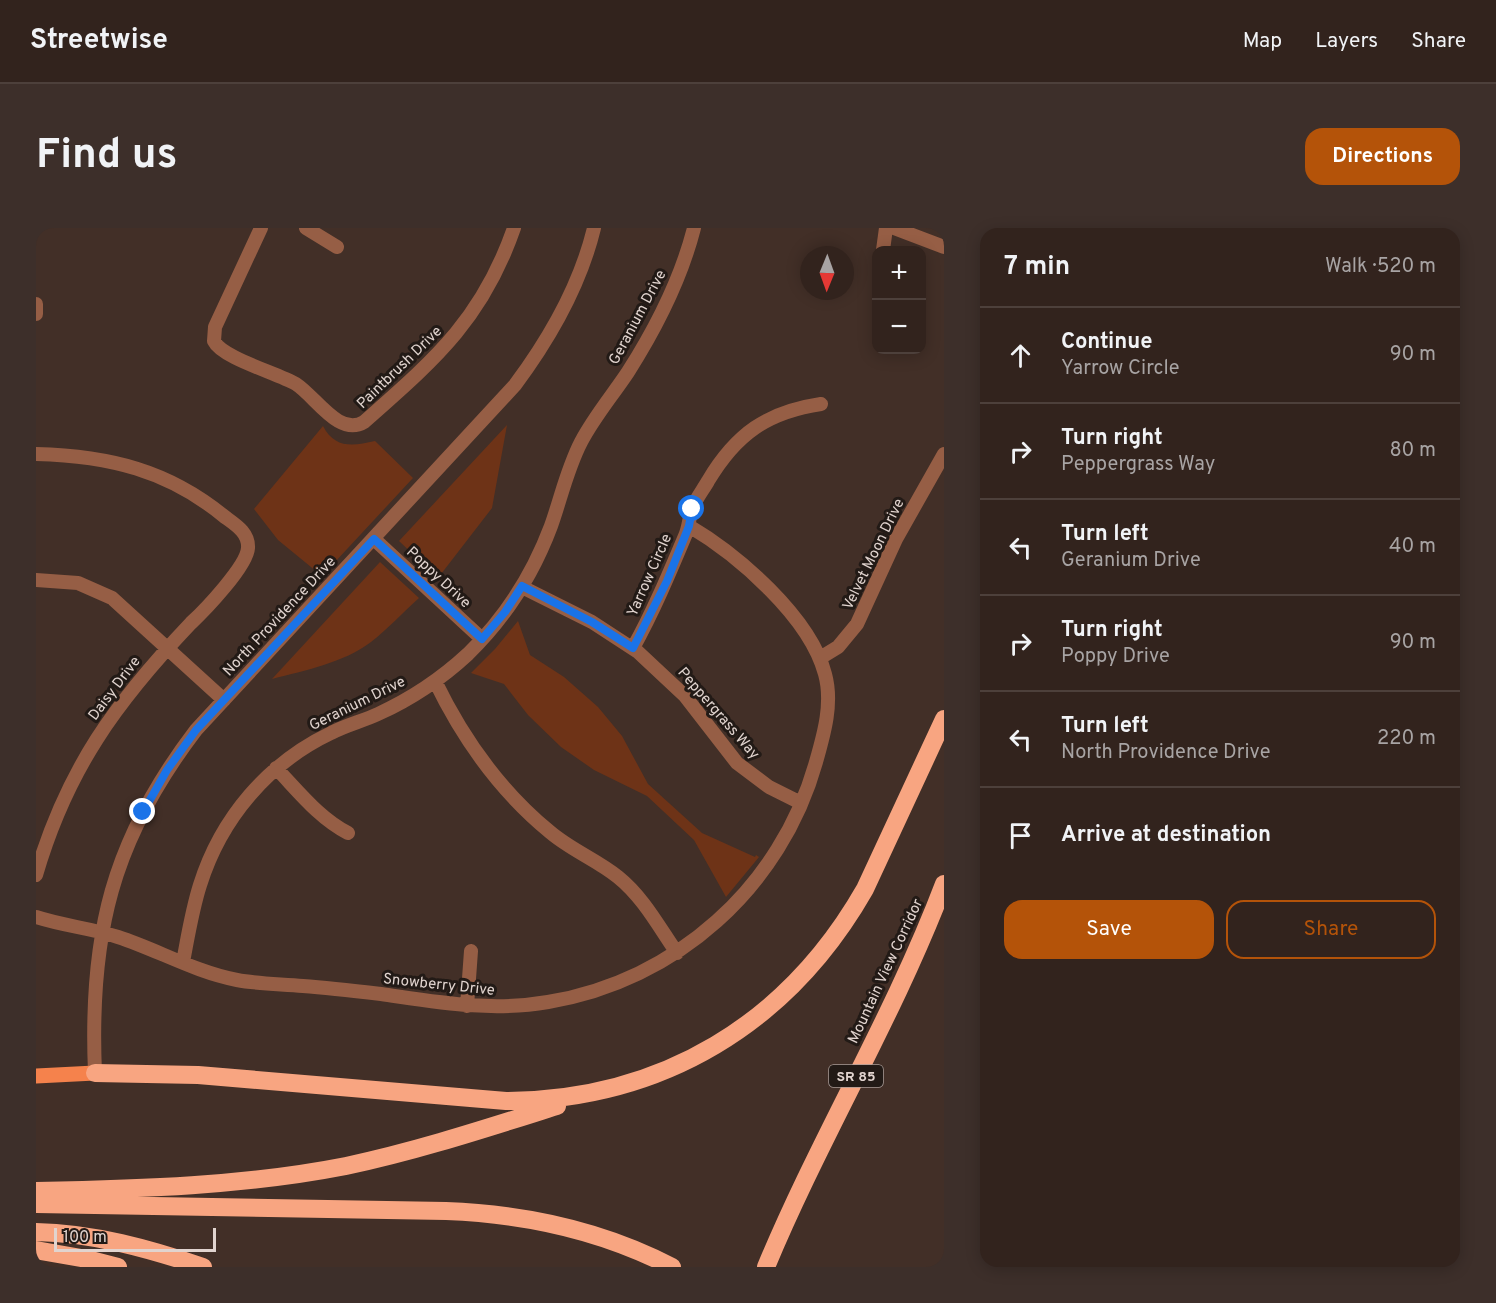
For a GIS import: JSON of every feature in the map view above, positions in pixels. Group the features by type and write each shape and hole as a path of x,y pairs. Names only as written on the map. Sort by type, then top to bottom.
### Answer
{"highway":[{"path":"36,1191 169,1187 312,1172 408,1151 616,1088 681,1065 721,1043 777,1002 810,969 839,931 865,889 944,719"},
{"name":"Mountain View Corridor","path":"766,1267 795,1201 904,979 944,884"},
{"path":"95,1072 198,1075 506,1101 558,1098 616,1088"},
{"path":"36,1204 446,1210 495,1214 545,1222 592,1234 638,1251 672,1267"},
{"path":"36,1232 68,1234 123,1244 203,1267"},
{"path":"36,1250 118,1267"}],"main road":[{"path":"36,1076 95,1072"}],"street":[{"name":"Paintbrush Drive","path":"261,228 215,327 214,341 223,352 277,374 297,385 341,423 351,426 364,422 429,364 457,333 492,281 514,228"},
{"path":"306,228 337,247"},
{"name":"North Providence Drive","path":"95,1072 94,1004 101,932 122,860 143,812 181,750 224,700 504,398 529,366 565,306 581,271 594,228"},
{"name":"Geranium Drive","path":"183,962 200,885 220,837 244,800 276,768 316,740 390,708 435,681 482,639 505,612 522,586 547,536 580,443 601,408 626,375 654,327 680,272 694,228"},
{"path":"884,246 886,228"},
{"path":"894,228 944,247"},
{"path":"36,304 36,314"},
{"name":"Yarrow Circle","path":"633,648 658,601 689,526 692,509 724,457 762,422 777,415 821,404"},
{"name":"Daisy Drive","path":"36,454 98,459 166,479 203,498 241,529 248,541 247,555 233,575 127,695 87,755 59,809 36,875"},
{"name":"Velvet Moon Drive","path":"820,658 838,647 857,624 896,539 944,454"},
{"name":"Snowberry Drive","path":"36,917 101,932 221,976 248,982 351,991 467,1006 529,1005 567,998 618,983 655,966 676,953 725,915 756,881 781,845 815,766 827,716 827,682 820,658 807,635 760,580 725,550 689,526"},
{"name":"Poppy Drive","path":"374,539 482,639"},
{"path":"36,580 72,582 101,592 122,605 224,700"},
{"name":"Peppergrass Way","path":"522,586 592,622 633,648 685,696 737,763 769,787 801,803"},
{"path":"435,681 472,746 505,789 549,832 627,884 641,900 676,953"},
{"path":"276,768 317,812 348,833"},
{"path":"467,1006 471,951"}],"shaded area":[{"path":"507,425 492,508 438,578 399,541"},
{"path":"323,426 333,439 345,444 375,441 413,478 322,576 278,540 254,509"},
{"path":"380,562 419,598 377,637 360,649 324,665 272,679"},
{"path":"518,621 530,655 564,677 598,707 622,736 648,784 702,833 759,857 726,897 694,840 647,796 594,770 561,747 528,715 504,684 471,673"}],"route":[{"path":"143,812 167,770 196,730 374,539 482,639 495,626 522,586 592,622 633,648 667,581 689,526 692,509"}]}
